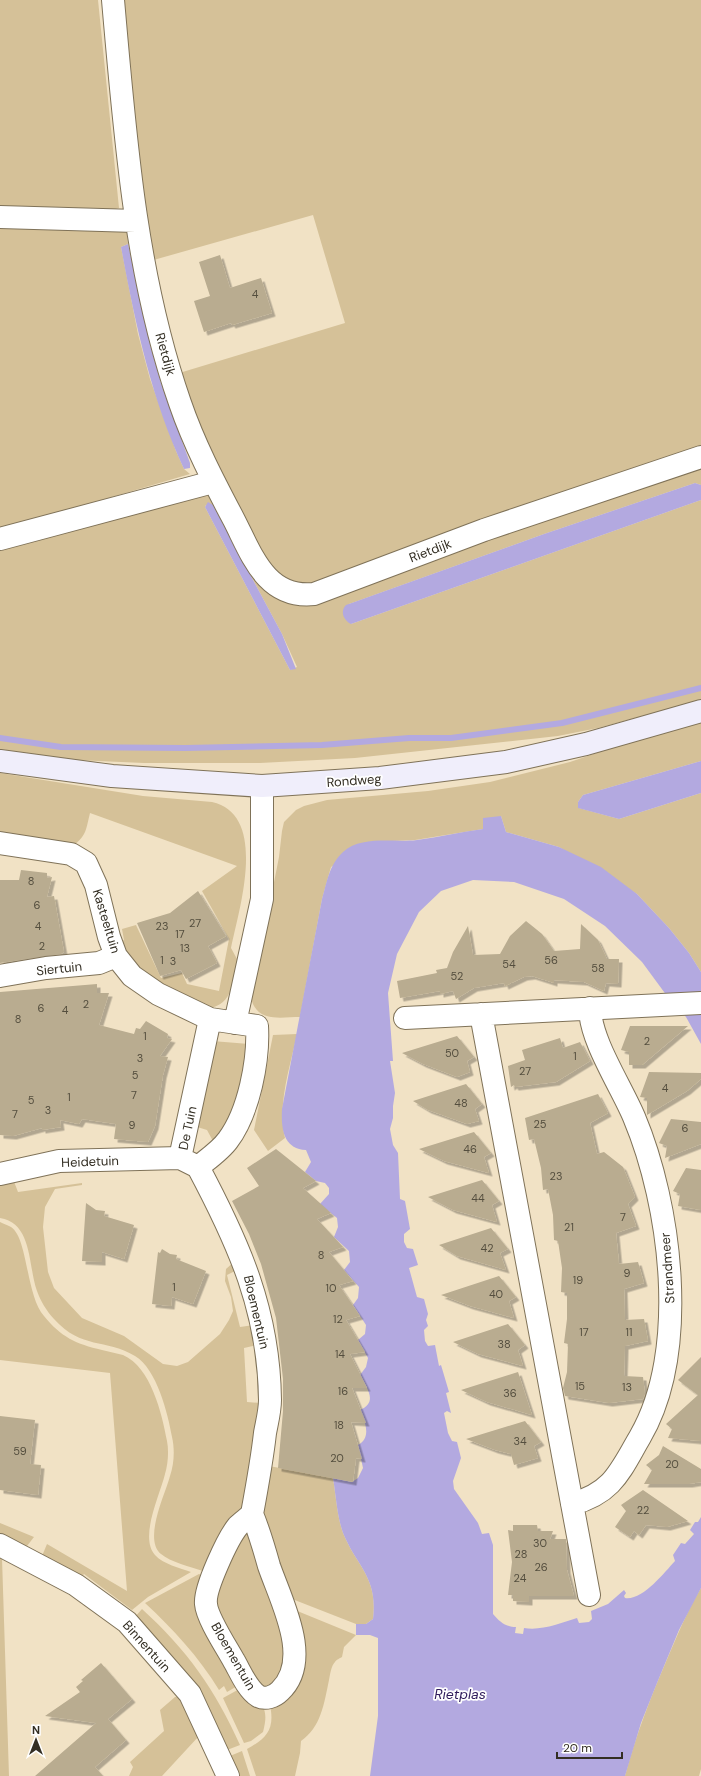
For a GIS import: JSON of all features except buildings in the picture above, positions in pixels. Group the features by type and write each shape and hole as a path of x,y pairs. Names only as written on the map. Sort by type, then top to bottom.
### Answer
{"main road":[{"name":"Rondweg","path":"0,761 112,776 262,786 380,778 506,762 586,744 701,711"}],"street":[{"name":"Rietdijk","path":"113,0 136,221 151,295 168,365 183,411 214,482 263,574 280,589 302,595 314,594 484,530 701,457"},
{"path":"0,217 136,221"},
{"path":"0,539 214,482"},
{"path":"235,1023 262,899 262,786"},
{"name":"Kasteeltuin","path":"0,843 71,854 86,863 96,885 109,937 116,956 132,976 158,994 210,1019"},
{"name":"Siertuin","path":"0,976 46,968 99,963 116,956"},
{"path":"405,1018 701,1003"},
{"name":"Strandmeer","path":"572,1504 589,1500 610,1485 646,1427 660,1385 666,1352 671,1285 669,1254 663,1220 648,1159 635,1118 591,1026 590,1008"},
{"path":"481,1014 589,1595"},
{"name":"De Tuin","path":"210,1019 257,1026 258,1042 253,1076 245,1108 228,1140 189,1163 210,1019"},
{"name":"Heidetuin","path":"0,1174 58,1161 189,1163"},
{"name":"Bloementuin","path":"189,1163 228,1222 246,1268 261,1318 268,1359 270,1402 252,1514 290,1623 294,1646 294,1666 287,1684 276,1695 265,1698 257,1696 248,1684 213,1622 206,1604 210,1583 218,1563 238,1526 252,1514"},
{"name":"Binnentuin","path":"0,1545 76,1585 127,1622 190,1694 228,1776"}],"shaded area":[{"path":"0,0 98,0 119,208 112,210 0,209"},
{"path":"117,0 701,0 701,449 300,588 263,564 176,374 345,323 313,215 150,261"},
{"path":"0,223 119,228 127,232 128,244 121,247 138,334 150,379 176,451 184,469 190,474 0,530"},
{"path":"701,463 701,485 695,483 544,534 349,604 351,624 701,500 701,700 598,728 558,736 355,758 260,763 144,763 75,760 0,749 0,545 203,493 210,495 286,599","holes":["206,505 213,505 282,634 297,667 290,670 205,507"]},
{"path":"701,723 701,761 583,795 578,802 579,808 619,819 701,793 701,972 689,953 669,928 637,894 559,847 506,832 501,816 483,829 415,840 370,842 331,867 322,899 300,1017 270,1017 258,1012 254,1006 251,998 279,857 282,831 284,822 296,810 304,806 327,800 428,791 490,782 570,762 632,741"},
{"path":"0,773 143,796 212,802 230,810 240,825 245,844 246,865 244,888 231,948 237,959 233,983 228,997 223,1002 208,1009 140,977 117,944 124,940 122,929 136,925 161,978 182,973 187,984 219,991 229,939 202,891 237,866 90,813 87,828 78,842 73,846 0,835"},
{"path":"297,1034 283,1099 283,1125 285,1138 268,1151 254,1130 273,1035"},
{"path":"212,1041 249,1044 241,1099 214,1143 207,1130 194,1126"},
{"path":"13,1179 18,1192 82,1183 82,1185 55,1189 45,1207 43,1227 48,1272 54,1288 82,1318 124,1336 163,1364 177,1366 188,1362 220,1334 233,1311 231,1297 225,1281 226,1269 236,1260 239,1269 227,1275 240,1327 254,1325 257,1345 244,1348 247,1402 261,1403 247,1495 234,1524 203,1571 165,1557 156,1547 154,1538 157,1516 171,1471 174,1452 168,1416 155,1381 143,1362 135,1356 114,1347 84,1340 74,1335 64,1329 46,1309 37,1291 28,1247 24,1237 18,1228 11,1222 0,1218 0,1183"},
{"path":"0,1222 11,1227 17,1233 38,1307 50,1323 70,1339 93,1348 123,1355 133,1361 148,1380 154,1392 167,1441 168,1458 166,1470 152,1516 149,1538 151,1547 158,1558 191,1572 148,1597 132,1610 84,1574 80,1578 42,1556 47,1544 127,1591 110,1373 0,1360"},
{"path":"269,1466 333,1478 338,1513 343,1533 365,1573 372,1593 374,1605 373,1619 366,1624 356,1624 287,1597 262,1517"},
{"path":"0,1523 34,1537 27,1546 24,1546 0,1536"},
{"path":"247,1528 280,1611 286,1676 264,1690 219,1622 211,1593"},
{"path":"0,1557 2,1558 9,1776 0,1776"},
{"path":"199,1574 206,1577 239,1685 227,1692 224,1686 219,1690 203,1666 185,1644 145,1603"},
{"path":"701,1588 701,1769 699,1776 625,1776 639,1731 656,1686 683,1622"},
{"path":"290,1608 356,1635 344,1647 342,1657 336,1661 333,1666 330,1673 321,1714 313,1729 301,1741 295,1776 256,1776 247,1749 260,1741 268,1732 271,1720 270,1705 291,1691"},
{"path":"142,1609 173,1640 198,1671 210,1688 240,1745 227,1750 134,1618"},
{"path":"243,1687 259,1701 265,1716 263,1732 251,1741 244,1743 223,1698"},
{"path":"180,1696 199,1736 162,1776 129,1776 133,1767 130,1762 164,1731 160,1710 175,1697"},
{"path":"242,1751 250,1776 236,1776 230,1756"}],"water":[{"path":"128,244 151,348 161,383 190,463 190,468 184,469 172,442 145,360 121,247"},
{"path":"695,483 701,485 701,500 351,624 344,618 343,610 346,605 544,534"},
{"path":"208,502 213,505 282,634 296,669 290,670 205,507"},
{"path":"701,761 701,793 619,819 578,808 578,802 583,795"},
{"name":"Rietplas","path":"501,816 506,832 559,847 601,867 637,894 669,928 689,953 701,972 701,1044 686,1017 667,996 642,962 605,926 564,899 514,882 473,880 441,891 419,912 397,954 388,993 393,1061 390,1061 395,1093 393,1118 390,1129 393,1145 398,1153 400,1199 405,1201 410,1229 404,1234 404,1242 407,1248 413,1249 418,1265 409,1268 417,1297 424,1299 428,1314 426,1320 428,1326 424,1330 425,1341 428,1346 435,1345 439,1366 441,1365 449,1392 446,1393 451,1413 447,1411 444,1413 448,1433 452,1441 457,1442 461,1458 453,1481 454,1489 478,1523 482,1534 489,1533 493,1545 493,1614 503,1623 516,1627 515,1633 523,1634 524,1628 531,1629 544,1627 577,1618 579,1623 589,1622 592,1619 591,1611 608,1604 624,1590 626,1593 624,1596 625,1598 632,1598 645,1591 659,1579 675,1561 673,1555 681,1543 685,1544 694,1534 690,1530 695,1522 698,1522 701,1517 701,1588 679,1630 657,1683 641,1723 625,1776 370,1776 378,1716 378,1638 370,1635 356,1635 356,1624 366,1624 373,1619 374,1605 369,1582 343,1533 338,1513 333,1478 352,1482 358,1478 363,1468 358,1445 365,1438 366,1429 360,1410 366,1407 370,1399 368,1389 360,1375 366,1367 368,1358 358,1340 365,1334 366,1325 353,1305 358,1298 359,1287 344,1270 350,1262 349,1251 334,1237 338,1227 337,1218 320,1204 329,1194 329,1188 325,1183 316,1181 305,1172 311,1162 306,1150 298,1149 288,1142 283,1130 282,1109 322,899 329,874 338,857 343,852 359,843 417,840 483,829 483,818"}],"waterway":[{"path":"0,738 61,747 185,748 322,745 409,738 451,738 562,723 701,688"}]}
